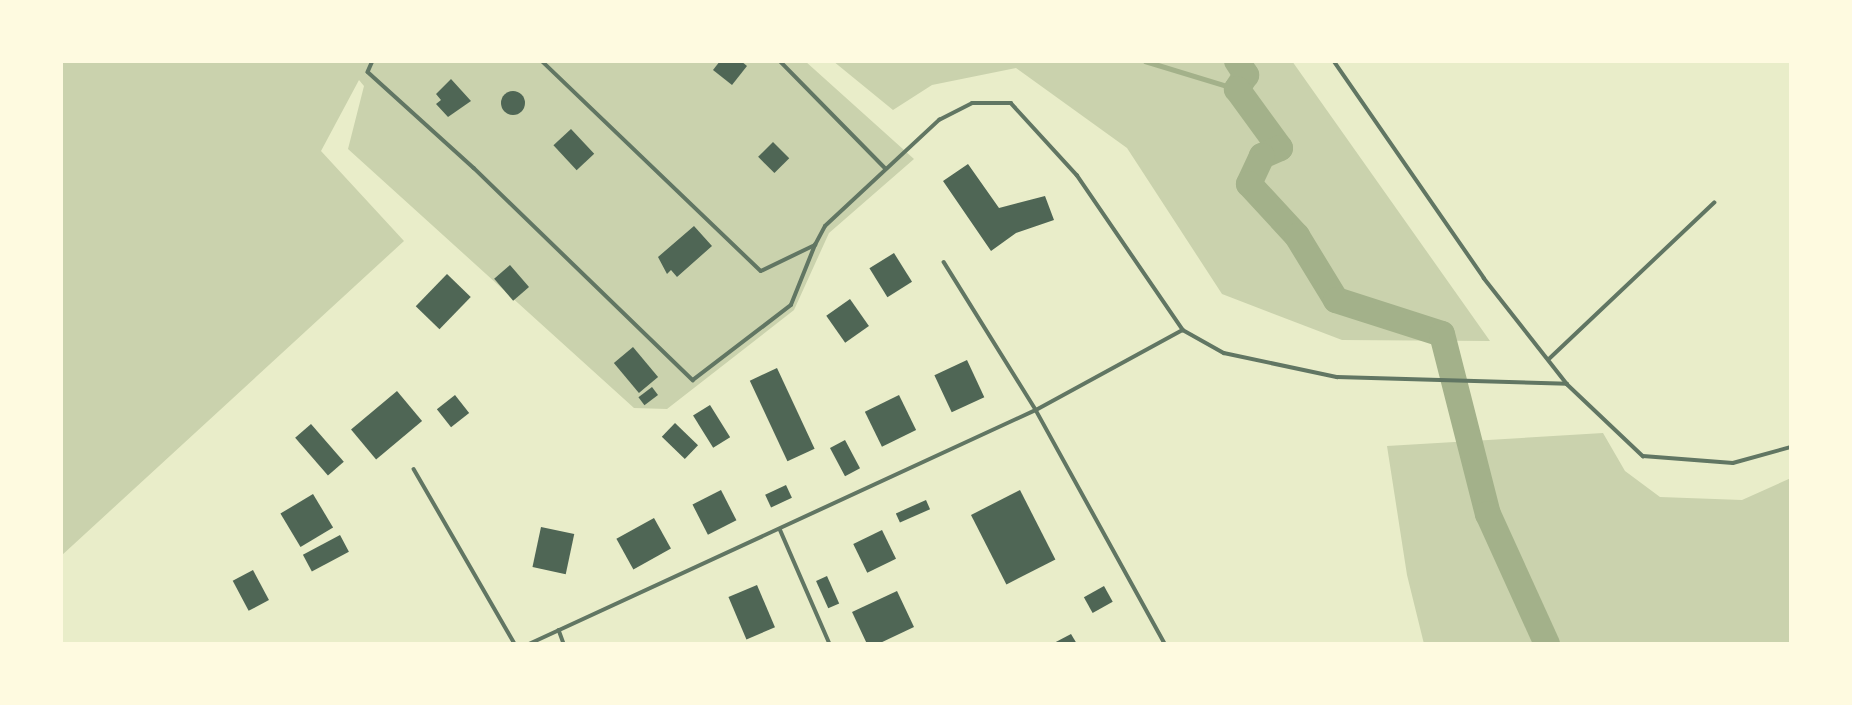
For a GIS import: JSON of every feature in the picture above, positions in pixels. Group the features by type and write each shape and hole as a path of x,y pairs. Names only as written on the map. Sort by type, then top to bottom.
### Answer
{"lane":[{"path":"373,61 368,72 474,168 693,380 791,305 825,226 939,120 972,103 1011,103 1077,175 1183,330 1224,353 1337,377 1440,383 1567,384"},
{"path":"542,61 761,271 815,246"},
{"path":"780,61 886,169"},
{"path":"1334,61 1484,278 1550,358 1567,384 1643,456 1733,463 1791,447"},
{"path":"1550,358 1714,203"},
{"path":"944,262 1036,410 1165,644"},
{"path":"529,644 1036,410 1183,330"},
{"path":"414,469 515,644"},
{"path":"780,529 830,644"},
{"path":"559,630 564,644"}],"green space":[{"path":"61,61 805,61 914,159 829,233 794,310 667,409 634,408 348,149 364,86 359,80 321,151 404,241 61,556"},
{"path":"833,61 1292,61 1490,341 1342,340 1222,294 1127,148 1016,68 932,85 893,110"},
{"path":"1603,433 1625,471 1660,497 1742,500 1791,478 1791,644 1424,644 1407,575 1387,446"}],"building":[{"path":"720,61 741,61 747,66 732,85 713,70"},
{"path":"451,79 471,101 448,117 436,104 441,100 436,94"},
{"path":"513,91 521,95 525,103 521,111 513,115 505,111 501,103 505,95"},
{"path":"571,129 594,154 577,170 553,145"},
{"path":"773,142 789,158 774,173 758,157"},
{"path":"968,164 999,208 1045,196 1054,220 1016,233 991,251 943,181"},
{"path":"694,226 712,246 677,277 671,270 667,274 658,257"},
{"path":"894,253 912,282 887,297 869,268"},
{"path":"510,265 529,287 513,301 494,279"},
{"path":"447,274 471,297 439,329 416,306"},
{"path":"850,299 869,326 845,343 826,316"},
{"path":"633,347 658,377 639,393 614,363"},
{"path":"967,360 984,397 952,412 934,375"},
{"path":"777,368 815,449 787,461 750,381"},
{"path":"652,387 658,395 644,405 638,397"},
{"path":"397,391 422,421 376,459 351,430"},
{"path":"455,395 469,413 451,427 437,409"},
{"path":"899,395 916,430 882,447 865,412"},
{"path":"710,405 730,437 713,448 693,416"},
{"path":"675,423 698,445 685,459 662,437"},
{"path":"311,424 344,462 328,476 295,438"},
{"path":"845,440 860,468 845,476 830,448"},
{"path":"786,485 792,498 771,507 765,495"},
{"path":"721,490 736,520 708,535 692,505"},
{"path":"1020,490 1055,559 1006,584 971,515"},
{"path":"313,494 333,527 301,547 280,514"},
{"path":"926,500 930,509 900,523 896,513"},
{"path":"654,518 671,549 633,569 616,539"},
{"path":"541,527 574,534 566,574 532,567"},
{"path":"882,530 896,559 867,573 853,544"},
{"path":"340,535 349,552 312,571 303,555"},
{"path":"253,570 269,600 249,611 233,581"},
{"path":"827,576 839,603 828,608 816,581"},
{"path":"757,585 775,627 746,639 728,597"},
{"path":"1104,586 1113,602 1093,613 1084,597"},
{"path":"897,591 914,627 878,644 867,644 852,612"},
{"path":"1071,634 1077,644 1052,644"}],"waterway":[{"path":"1145,61 1237,89"},
{"path":"1237,61 1246,75 1237,89 1280,148 1262,156 1249,184 1297,236 1336,300 1442,334 1488,514 1547,644"}]}
